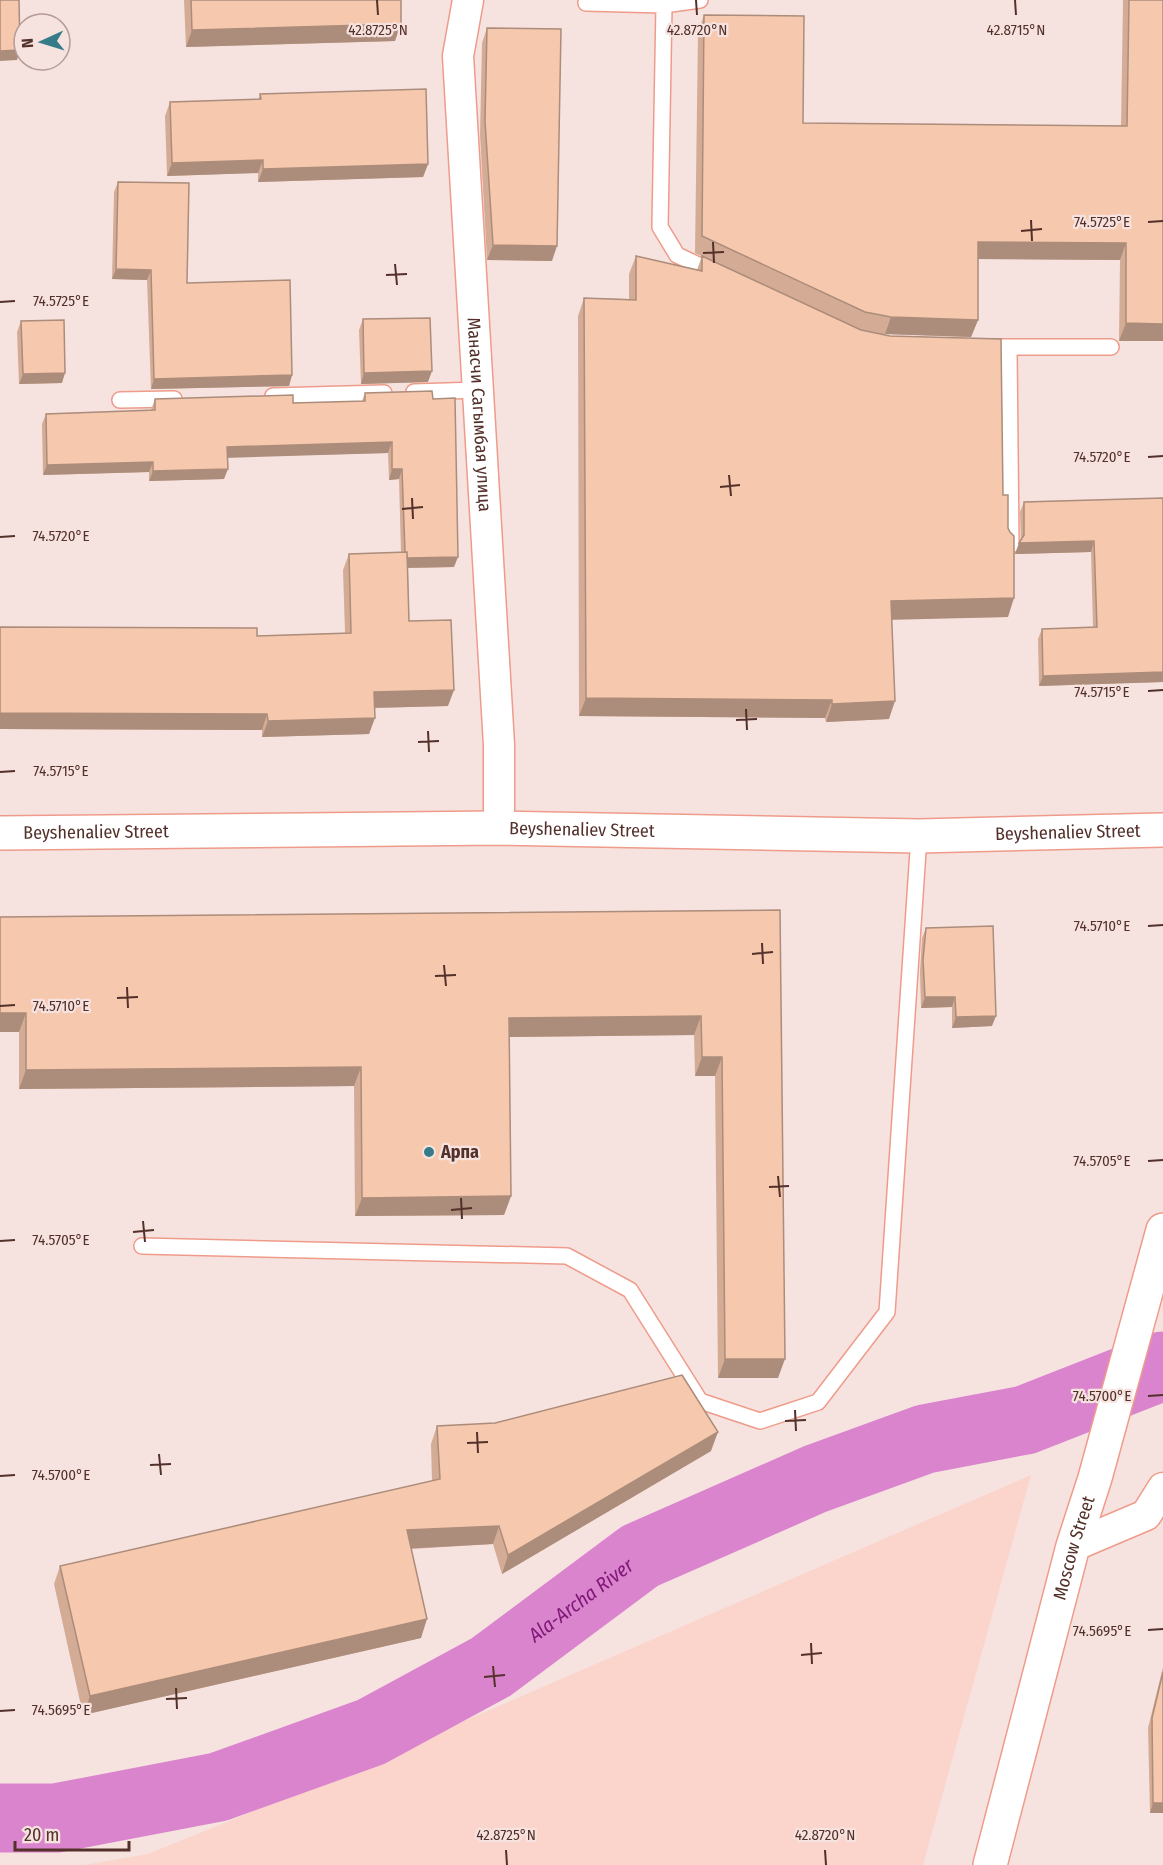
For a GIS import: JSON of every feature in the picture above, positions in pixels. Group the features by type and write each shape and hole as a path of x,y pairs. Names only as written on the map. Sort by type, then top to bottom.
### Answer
{"street":[{"name":"Манасчи Сагымбая улица","path":"468,0 458,56 499,745 499,828"},
{"name":"Beyshenaliev Street","path":"0,833 499,828 919,836 1163,830"},
{"name":"Moscow Street","path":"990,1865 1073,1546 1095,1478 1161,1236"},
{"path":"1073,1546 1146,1515 1163,1488"}],"lane":[{"path":"586,3 664,6 700,0"},
{"path":"664,6 660,227 677,255 730,280"},
{"path":"964,346 1010,348 1111,346"},
{"path":"1010,348 1011,545"},
{"path":"263,396 478,390"},
{"path":"120,400 192,398"},
{"path":"142,1246 567,1256 630,1290 700,1401 760,1421 818,1402 887,1312 919,836"}],"shaded area":[{"path":"1031,1475 923,1865 84,1865 148,1854 310,1788"}],"building":[{"path":"0,0 19,0 19,12 12,12 12,50 0,51"},
{"path":"191,0 401,0 401,24 192,30"},
{"path":"1129,0 1163,0 1163,324 1126,323 1126,243 978,242 978,320 891,317 865,312 702,236 704,15 804,16 803,123 1127,126"},
{"path":"487,28 561,29 557,246 493,245 485,121"},
{"path":"426,89 428,164 263,169 263,160 172,163 170,102 261,99 260,94"},
{"path":"118,182 189,183 187,283 290,280 292,375 154,379 151,270 116,269"},
{"path":"636,256 702,271 702,256 861,330 890,336 1001,339 1003,495 1008,495 1008,528 1014,536 1014,598 891,601 895,701 832,704 832,700 586,698 584,298 636,300"},
{"path":"430,318 432,371 364,373 363,319"},
{"path":"64,320 65,373 23,374 21,321"},
{"path":"432,391 433,399 455,398 458,557 407,558 402,469 392,469 392,442 227,447 228,469 153,471 153,462 47,465 46,414 155,410 155,399 293,395 293,403 365,401 365,393"},
{"path":"1163,498 1163,672 1043,676 1042,629 1097,627 1094,541 1019,543 1024,535 1024,502"},
{"path":"407,552 409,621 451,620 454,690 374,692 375,718 268,721 267,714 0,713 0,627 257,628 257,636 351,633 349,554"},
{"name":"Арпа","path":"780,910 785,1359 725,1359 722,1057 702,1057 701,1016 509,1018 511,1196 362,1198 361,1067 26,1070 26,1013 0,1013 0,917"},
{"path":"993,926 996,1016 956,1017 955,997 925,997 923,960 926,928"},
{"path":"682,1375 718,1432 508,1555 499,1526 407,1530 427,1619 90,1696 60,1566 440,1479 437,1426 495,1423"},
{"path":"1163,1672 1163,1803 1153,1803 1152,1718"}],"waterway":[{"name":"Ala-Archa River","path":"0,1818 56,1818 218,1787 371,1732 491,1667 640,1556 815,1479 925,1439 1025,1420 1163,1366"}],"place":[{"name":"Арпа","path":"429,1152"}]}
